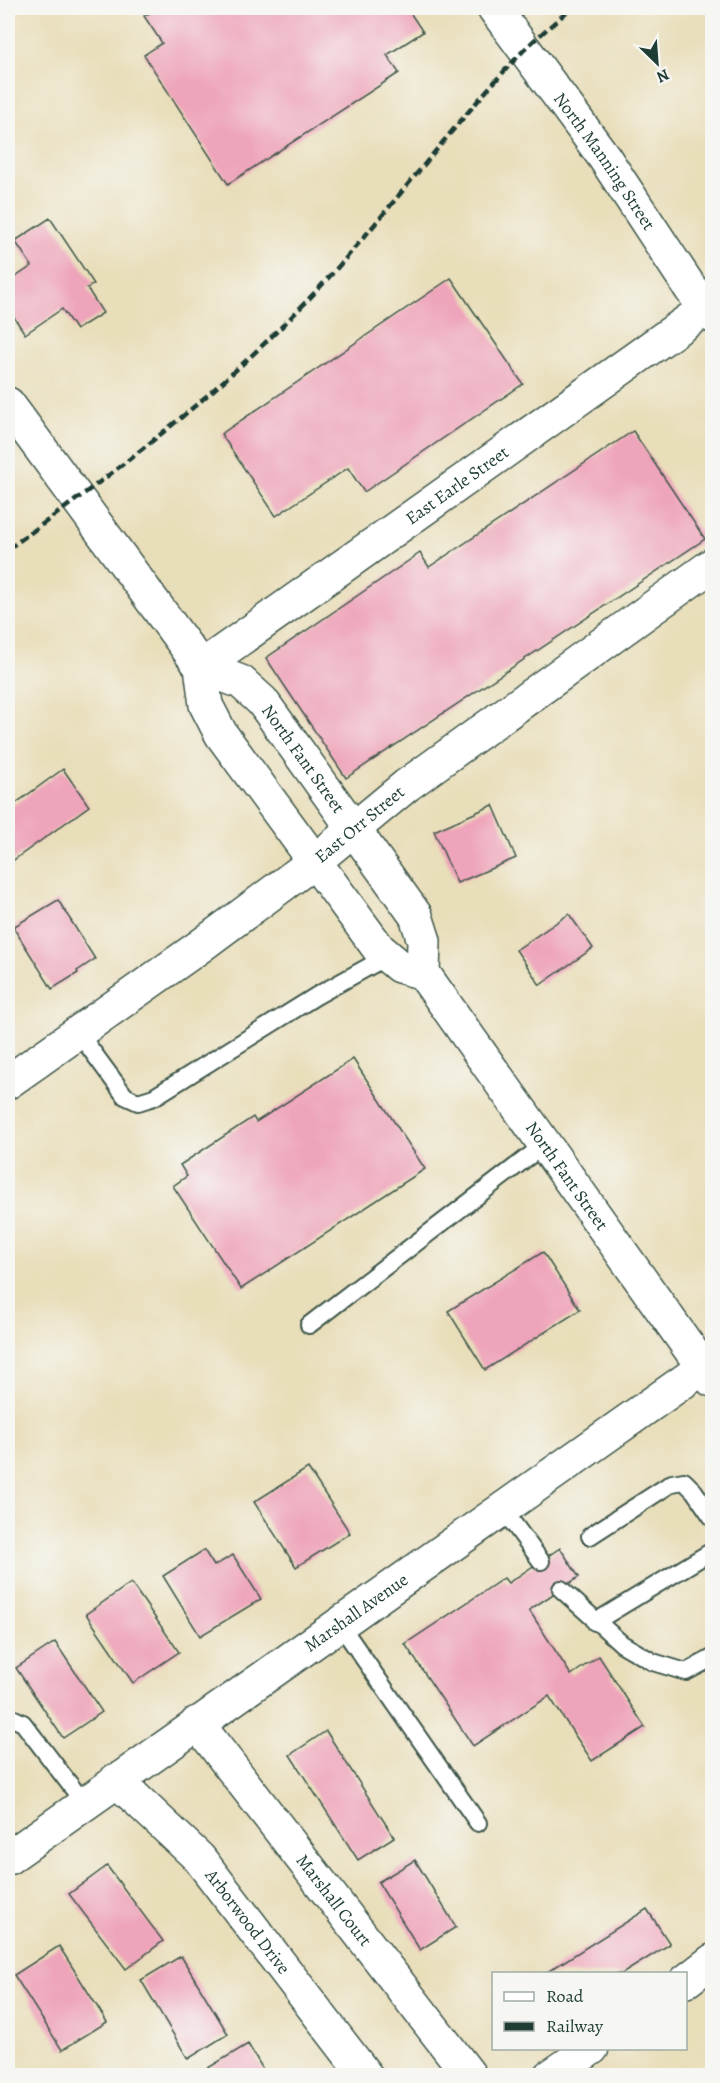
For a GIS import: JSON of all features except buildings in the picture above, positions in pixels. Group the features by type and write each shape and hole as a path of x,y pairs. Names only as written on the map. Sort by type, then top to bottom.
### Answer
{"street":[{"name":"North Manning Street","path":"494,8 604,158 710,310"},
{"name":"East Earle Street","path":"201,667 710,310"},
{"path":"8,404 201,667 206,705 221,734 379,949 399,966 423,973"},
{"name":"East Orr Street","path":"8,1082 199,947 315,861 407,785 712,565"},
{"name":"North Fant Street","path":"201,667 241,682 262,701 354,829 416,916 424,941 423,973 708,1373"},
{"name":"Marshall Avenue","path":"8,1858 502,1508 708,1373"},
{"name":"Marshall Court","path":"197,1723 470,2076"},
{"name":"Arborwood Drive","path":"116,1780 199,1858 366,2076"},
{"path":"687,1980 712,1961"},
{"path":"551,2076 590,2050"}],"lane":[{"path":"78,1032 124,1096 138,1102 154,1097 316,996 388,956"},
{"path":"309,1325 545,1144"},
{"path":"590,1536 672,1483 684,1481 694,1491 712,1518"},
{"path":"502,1508 541,1561"},
{"path":"596,1622 712,1551"},
{"path":"561,1589 622,1644 653,1662 686,1672 712,1658"},
{"path":"339,1623 478,1823"},
{"path":"8,1716 22,1723 84,1803"}],"railway":[{"path":"8,549 139,452 223,382 263,345 338,267 500,76 530,44 571,8"}]}
